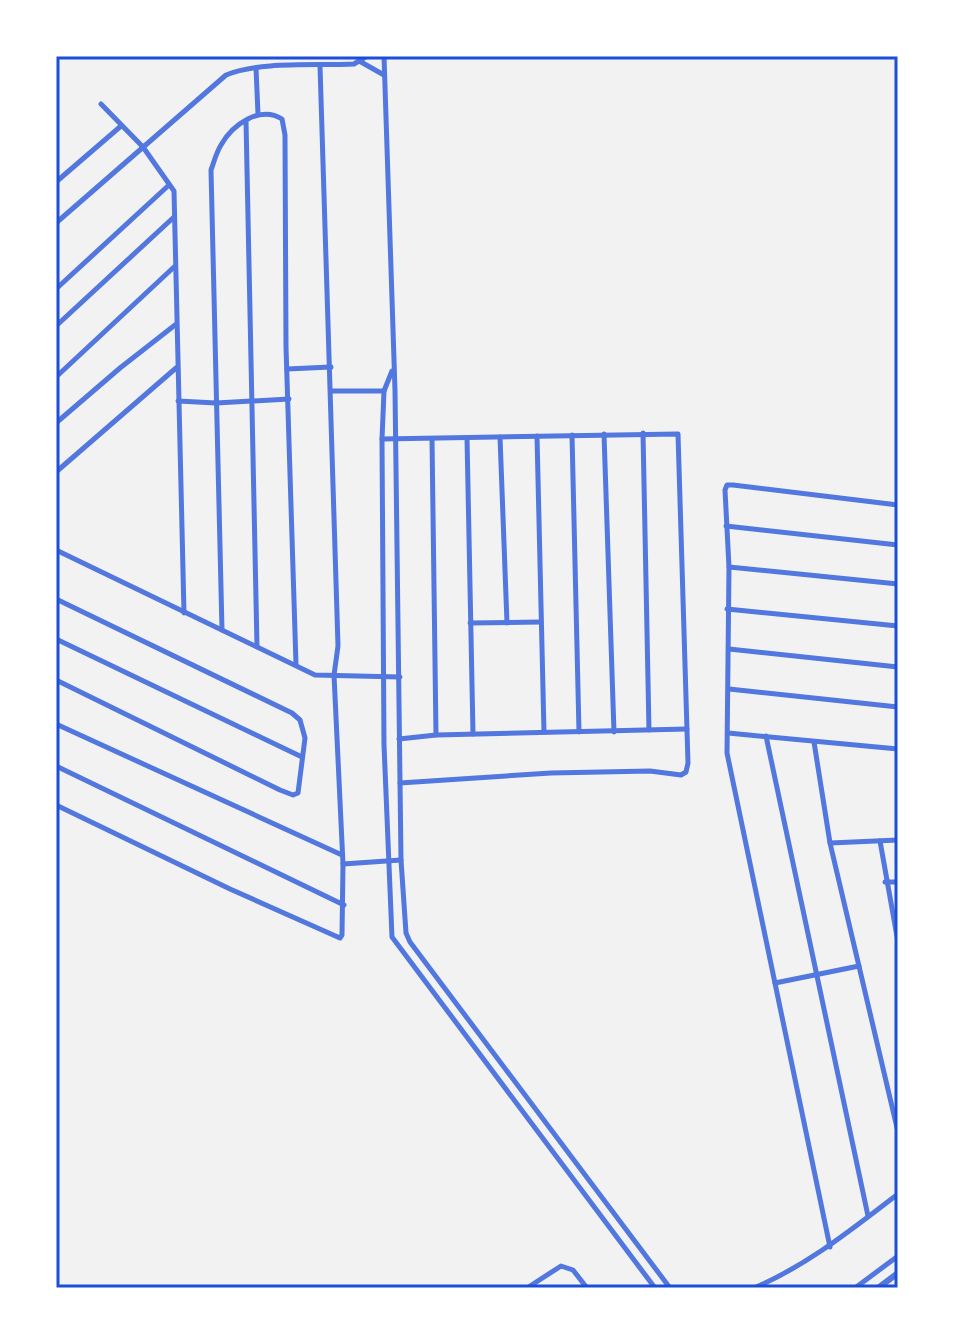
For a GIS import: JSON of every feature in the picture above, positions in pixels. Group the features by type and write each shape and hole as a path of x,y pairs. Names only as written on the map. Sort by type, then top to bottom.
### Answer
{"street":[{"path":"361,62 367,56"},
{"path":"384,56 394,367 401,860 405,922 410,942 670,1288"},
{"path":"56,223 226,75 256,68 361,62 384,75"},
{"path":"56,805 230,889 340,938 342,935 343,864 334,675 338,646 332,391 320,66"},
{"path":"256,68 258,114"},
{"path":"101,104 143,147 174,191 184,613"},
{"path":"222,630 211,170 223,141 246,120 258,114 277,116 282,119 284,128 296,664"},
{"path":"246,120 257,647"},
{"path":"56,182 121,126"},
{"path":"56,289 169,185"},
{"path":"56,326 175,216"},
{"path":"56,377 175,266"},
{"path":"56,423 176,325"},
{"path":"287,369 331,367"},
{"path":"394,367 384,391 382,439 384,678 392,937 655,1288"},
{"path":"56,472 177,368"},
{"path":"332,391 384,391"},
{"path":"177,401 216,403 289,399"},
{"path":"643,433 649,730"},
{"path":"604,434 614,732"},
{"path":"382,439 678,434 686,772 681,775 650,771 565,773 400,783"},
{"path":"572,435 579,732"},
{"path":"537,436 544,732"},
{"path":"500,437 507,623"},
{"path":"467,438 473,734"},
{"path":"432,439 436,735"},
{"path":"830,1247 730,775 727,753 729,567 725,490 727,485 898,505"},
{"path":"726,526 898,545"},
{"path":"56,550 315,675 400,677"},
{"path":"729,567 898,584"},
{"path":"56,599 292,713 300,720 305,738 301,787 293,795 56,680"},
{"path":"727,609 898,626"},
{"path":"470,623 541,622"},
{"path":"56,639 302,757"},
{"path":"729,649 898,667"},
{"path":"729,689 898,707"},
{"path":"56,724 342,855"},
{"path":"399,739 436,735 687,729"},
{"path":"728,733 898,749"},
{"path":"766,736 868,1216"},
{"path":"814,742 830,843 898,1132"},
{"path":"56,766 344,905"},
{"path":"830,843 898,840"},
{"path":"880,841 898,942"},
{"path":"343,864 401,860"},
{"path":"885,882 898,882"},
{"path":"775,983 859,966"},
{"path":"472,1043 482,1036"},
{"path":"754,1288 776,1279 830,1247 898,1194"},
{"path":"855,1288 898,1256"},
{"path":"527,1288 555,1268 566,1266 587,1288"},
{"path":"878,1288 898,1273"}]}
